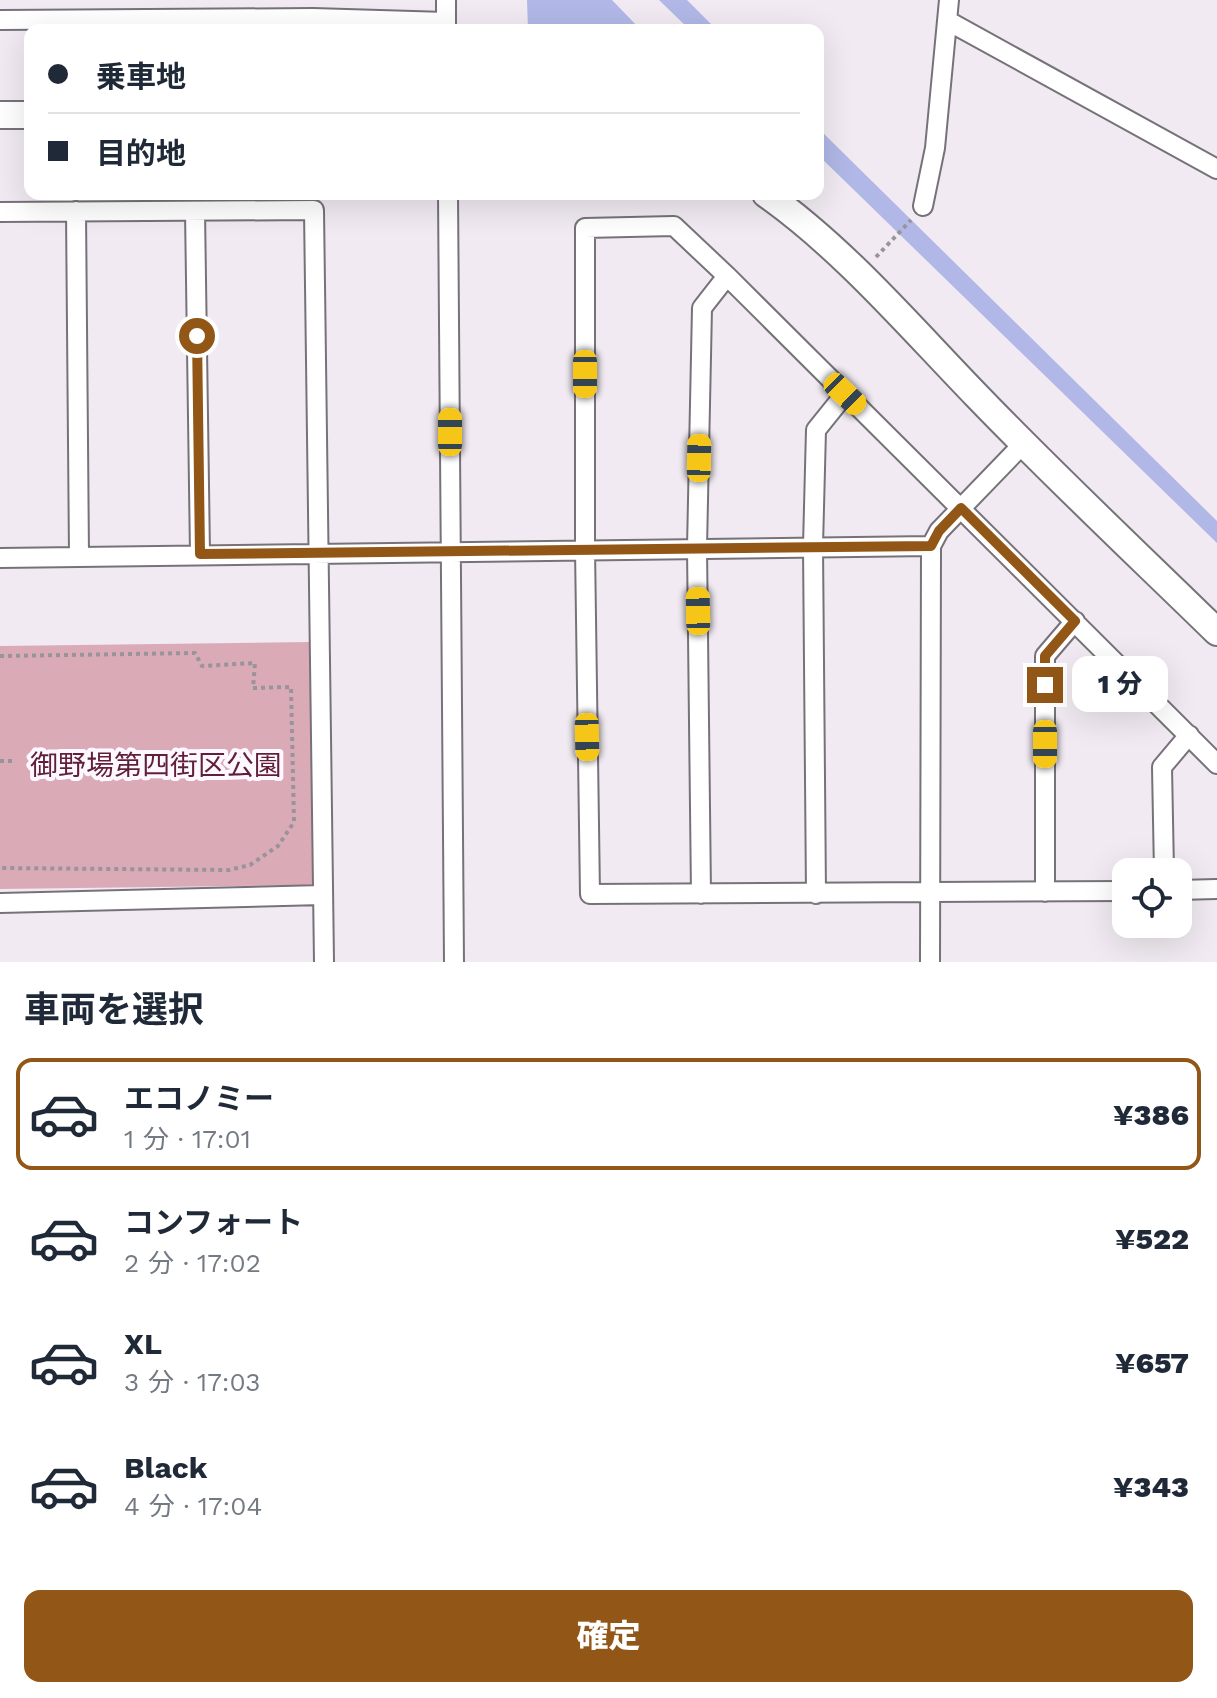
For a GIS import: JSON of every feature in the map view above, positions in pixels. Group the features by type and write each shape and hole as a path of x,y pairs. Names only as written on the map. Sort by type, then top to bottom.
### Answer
{"street":[{"path":"446,0 446,24"},
{"path":"923,206 935,148 949,0"},
{"path":"0,20 76,9 313,9 430,24"},
{"path":"948,21 1217,169"},
{"path":"0,115 24,115"},
{"path":"448,200 454,962"},
{"path":"774,200 859,275 1023,444 1217,632"},
{"path":"0,212 314,210 324,962"},
{"path":"76,211 79,556"},
{"path":"195,211 200,554"},
{"path":"1112,891 590,894 585,549 585,228 674,226 1217,764"},
{"path":"701,894 697,548 702,308 727,276"},
{"path":"816,894 813,546 816,430 845,394"},
{"path":"930,962 931,546 939,531 1023,444"},
{"path":"0,558 931,546"},
{"path":"1045,892 1045,656 1075,621"},
{"path":"1164,858 1162,767 1189,735"},
{"path":"1192,890 1217,889"},
{"path":"0,903 322,895"}],"path":[{"path":"882,251 923,206"},
{"path":"0,656 195,653 202,666 255,663 253,688 291,687 294,822 278,846 250,865 229,870 0,868"},
{"path":"0,761 15,761"}],"green space":[{"name":"御野場第四街区公園","path":"310,642 313,885 0,889 0,646"}],"water":[{"path":"527,0 612,0 635,24 528,24"},
{"path":"659,0 687,0 711,24 684,24"},
{"path":"824,134 1217,521 1217,543 824,161"}],"route":[{"path":"197,336 200,554 931,546 939,531 961,508 1075,621 1045,656 1045,685"}]}
